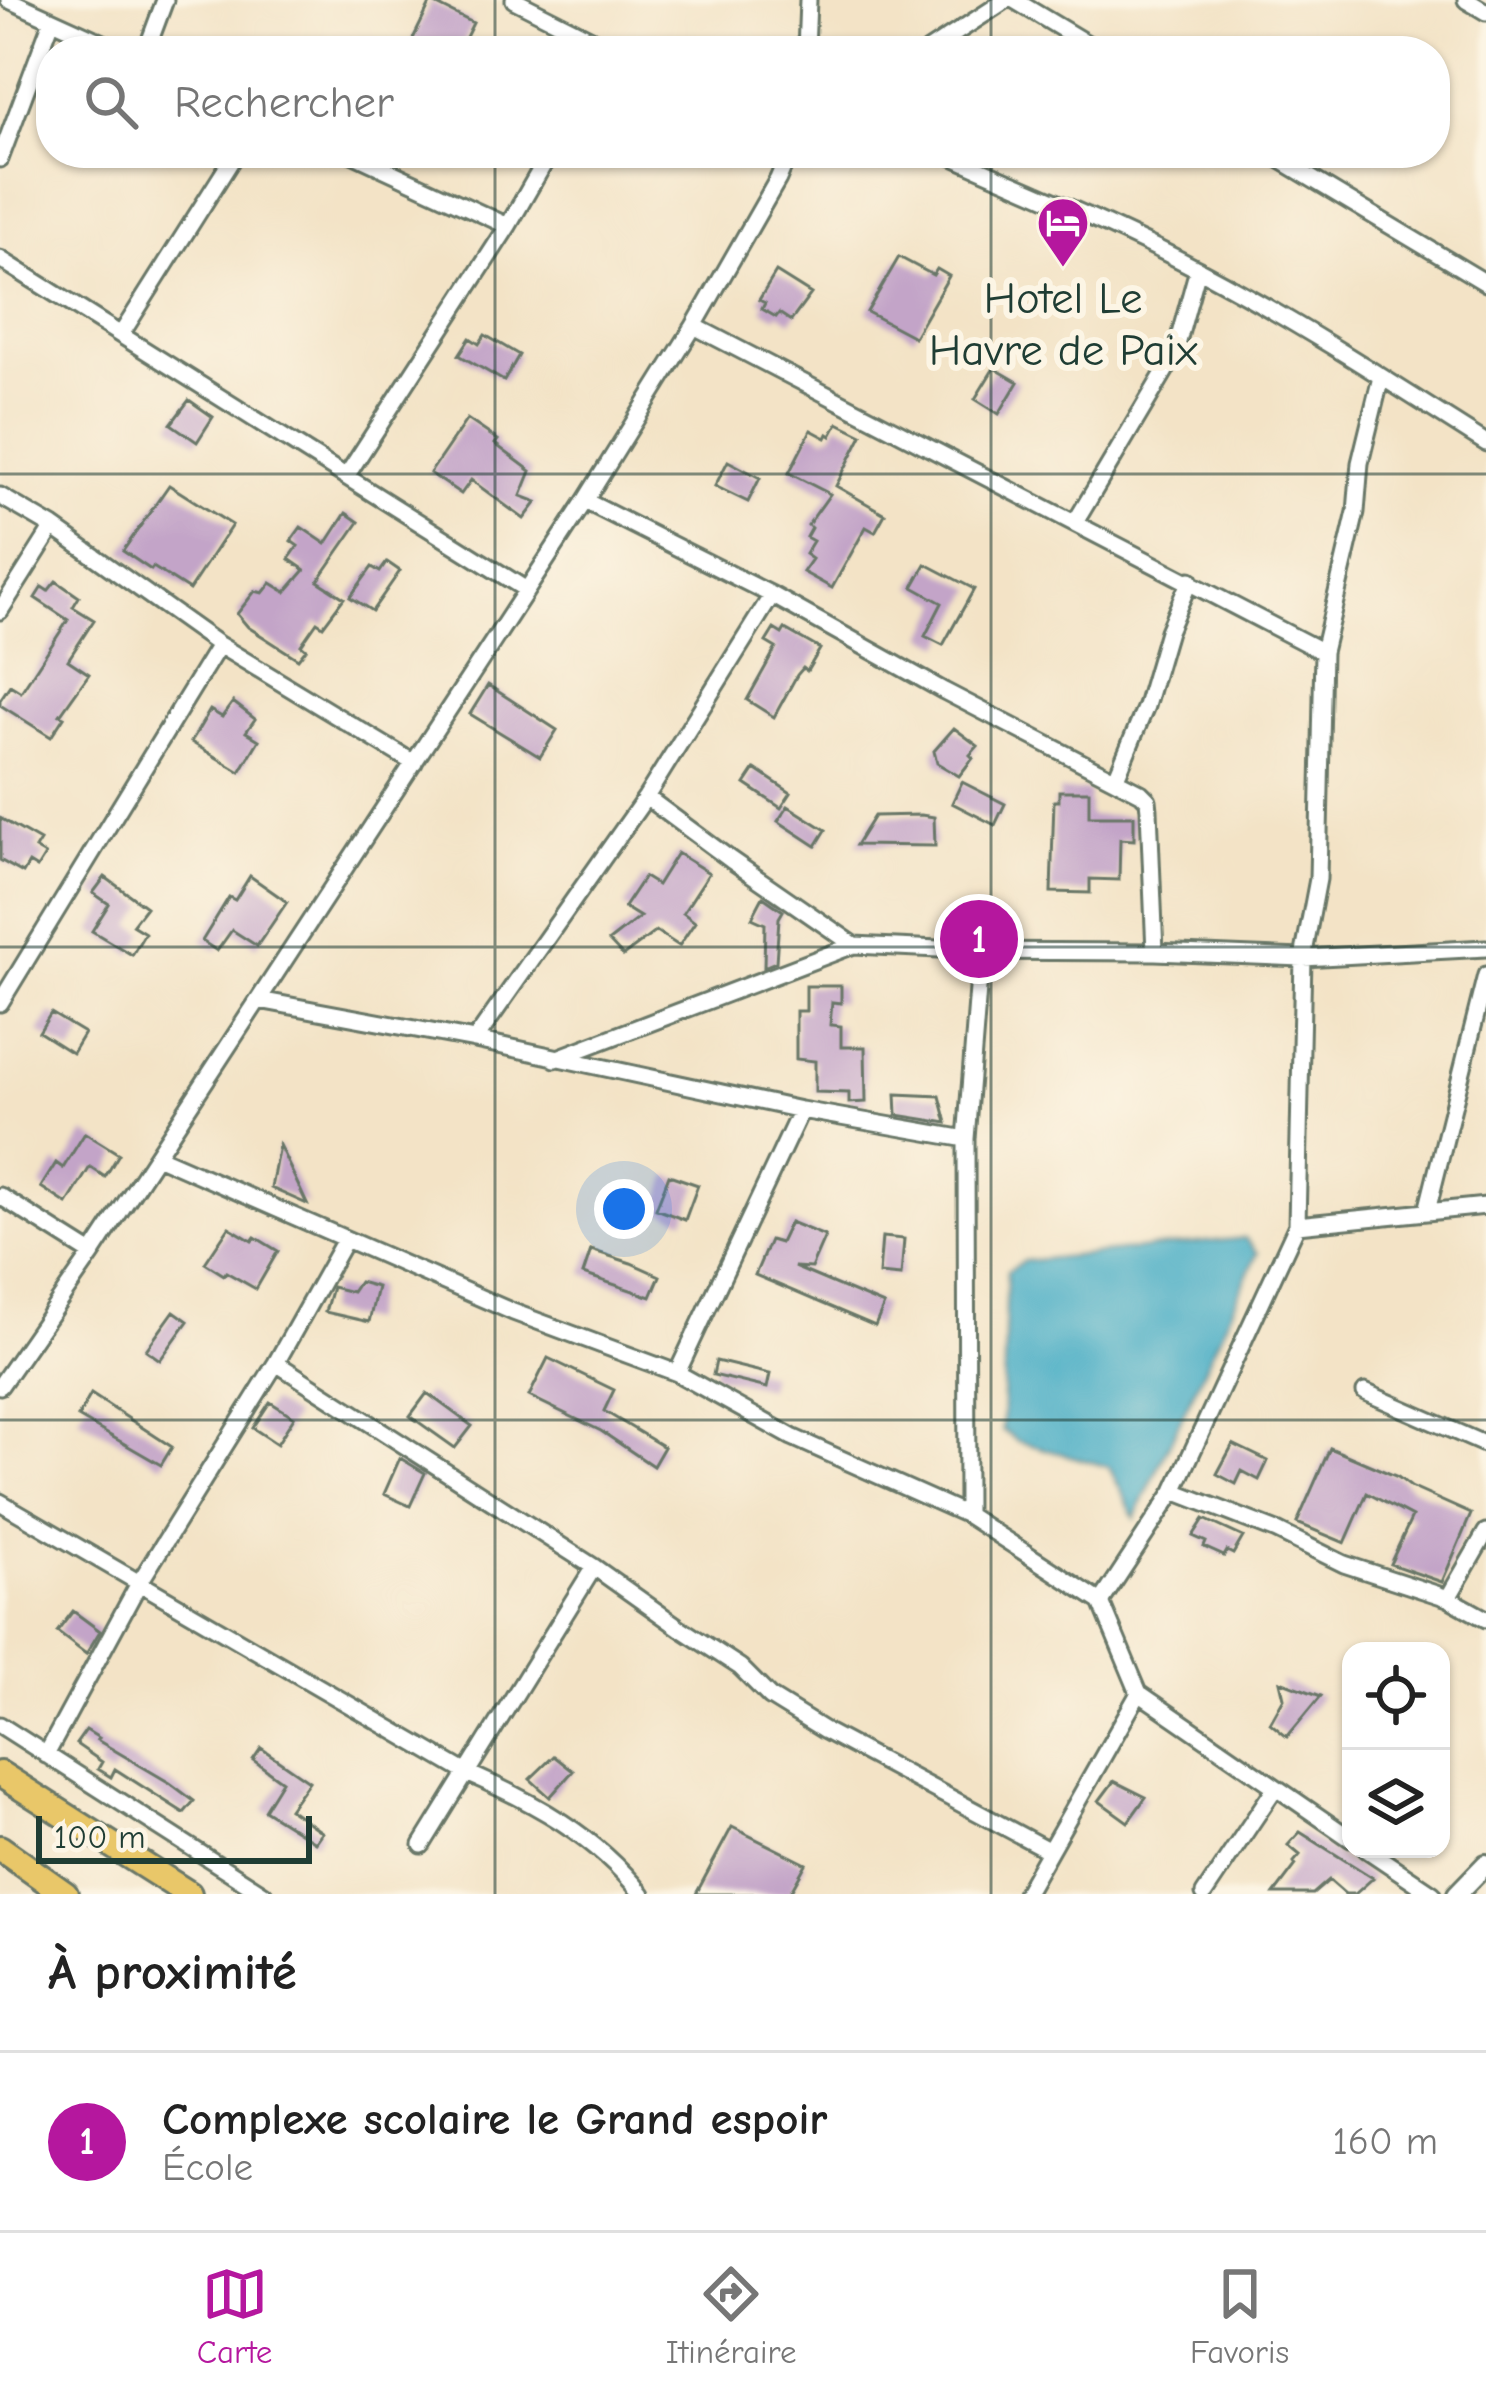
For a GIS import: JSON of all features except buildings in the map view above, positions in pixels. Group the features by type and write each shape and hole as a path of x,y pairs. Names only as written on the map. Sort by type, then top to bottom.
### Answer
{"highway":[{"path":"0,1774 189,1894"},
{"path":"0,1848 65,1894"}],"street":[{"path":"9,0 88,36"},
{"path":"152,36 165,0"},
{"path":"514,0 583,36"},
{"path":"807,36 808,0"},
{"path":"952,36 1010,0 1073,36"},
{"path":"1466,0 1486,12"},
{"path":"46,36 52,20"},
{"path":"0,159 36,63"},
{"path":"122,333 226,168"},
{"path":"382,168 508,226"},
{"path":"347,475 541,168"},
{"path":"0,1386 92,1255 585,501 694,326 783,168"},
{"path":"978,168 1198,269 1293,321 1486,443"},
{"path":"1294,168 1486,283"},
{"path":"0,259 525,589"},
{"path":"1076,521 1174,356 1198,269"},
{"path":"694,326 1324,652"},
{"path":"1101,1602 1174,1491 1297,1225 1303,958 1318,879 1324,652 1381,376"},
{"path":"0,496 53,527 219,645 414,763"},
{"path":"585,501 772,595 1141,793 1148,800 1155,952"},
{"path":"0,611 53,527"},
{"path":"1116,778 1190,580"},
{"path":"475,1040 646,797 772,595"},
{"path":"0,1003 219,645"},
{"path":"646,797 854,945"},
{"path":"555,1059 854,945 1303,958 1486,948"},
{"path":"967,1515 966,1139 981,951"},
{"path":"1427,1211 1486,975"},
{"path":"260,1000 966,1139"},
{"path":"677,1373 801,1110"},
{"path":"156,1156 513,1312 677,1373 792,1437 967,1515 1101,1602 1139,1693 1342,1833"},
{"path":"0,1196 92,1255"},
{"path":"1297,1225 1486,1205"},
{"path":"46,1755 138,1585 276,1363 345,1240"},
{"path":"276,1363 594,1567 740,1667 770,1697 1048,1850"},
{"path":"1365,1392 1486,1445"},
{"path":"1174,1491 1277,1531 1344,1564 1448,1598 1486,1618"},
{"path":"0,1502 466,1773 527,1799 578,1832 642,1894"},
{"path":"1448,1598 1486,1532"},
{"path":"422,1845 594,1567"},
{"path":"1025,1894 1139,1693"},
{"path":"0,1725 264,1894"},
{"path":"1204,1894 1275,1787"},
{"path":"1379,1858 1433,1894"},
{"path":"1456,1894 1486,1864"}],"water":[{"path":"1245,1238 1258,1253 1135,1518 1109,1467 1017,1441 1002,1430 1007,1271 1024,1261"}],"place":[{"name":"Hotel Le Havre de Paix","path":"1063,269"},
{"name":"Complexe scolaire le Grand espoir","path":"979,939"}]}
